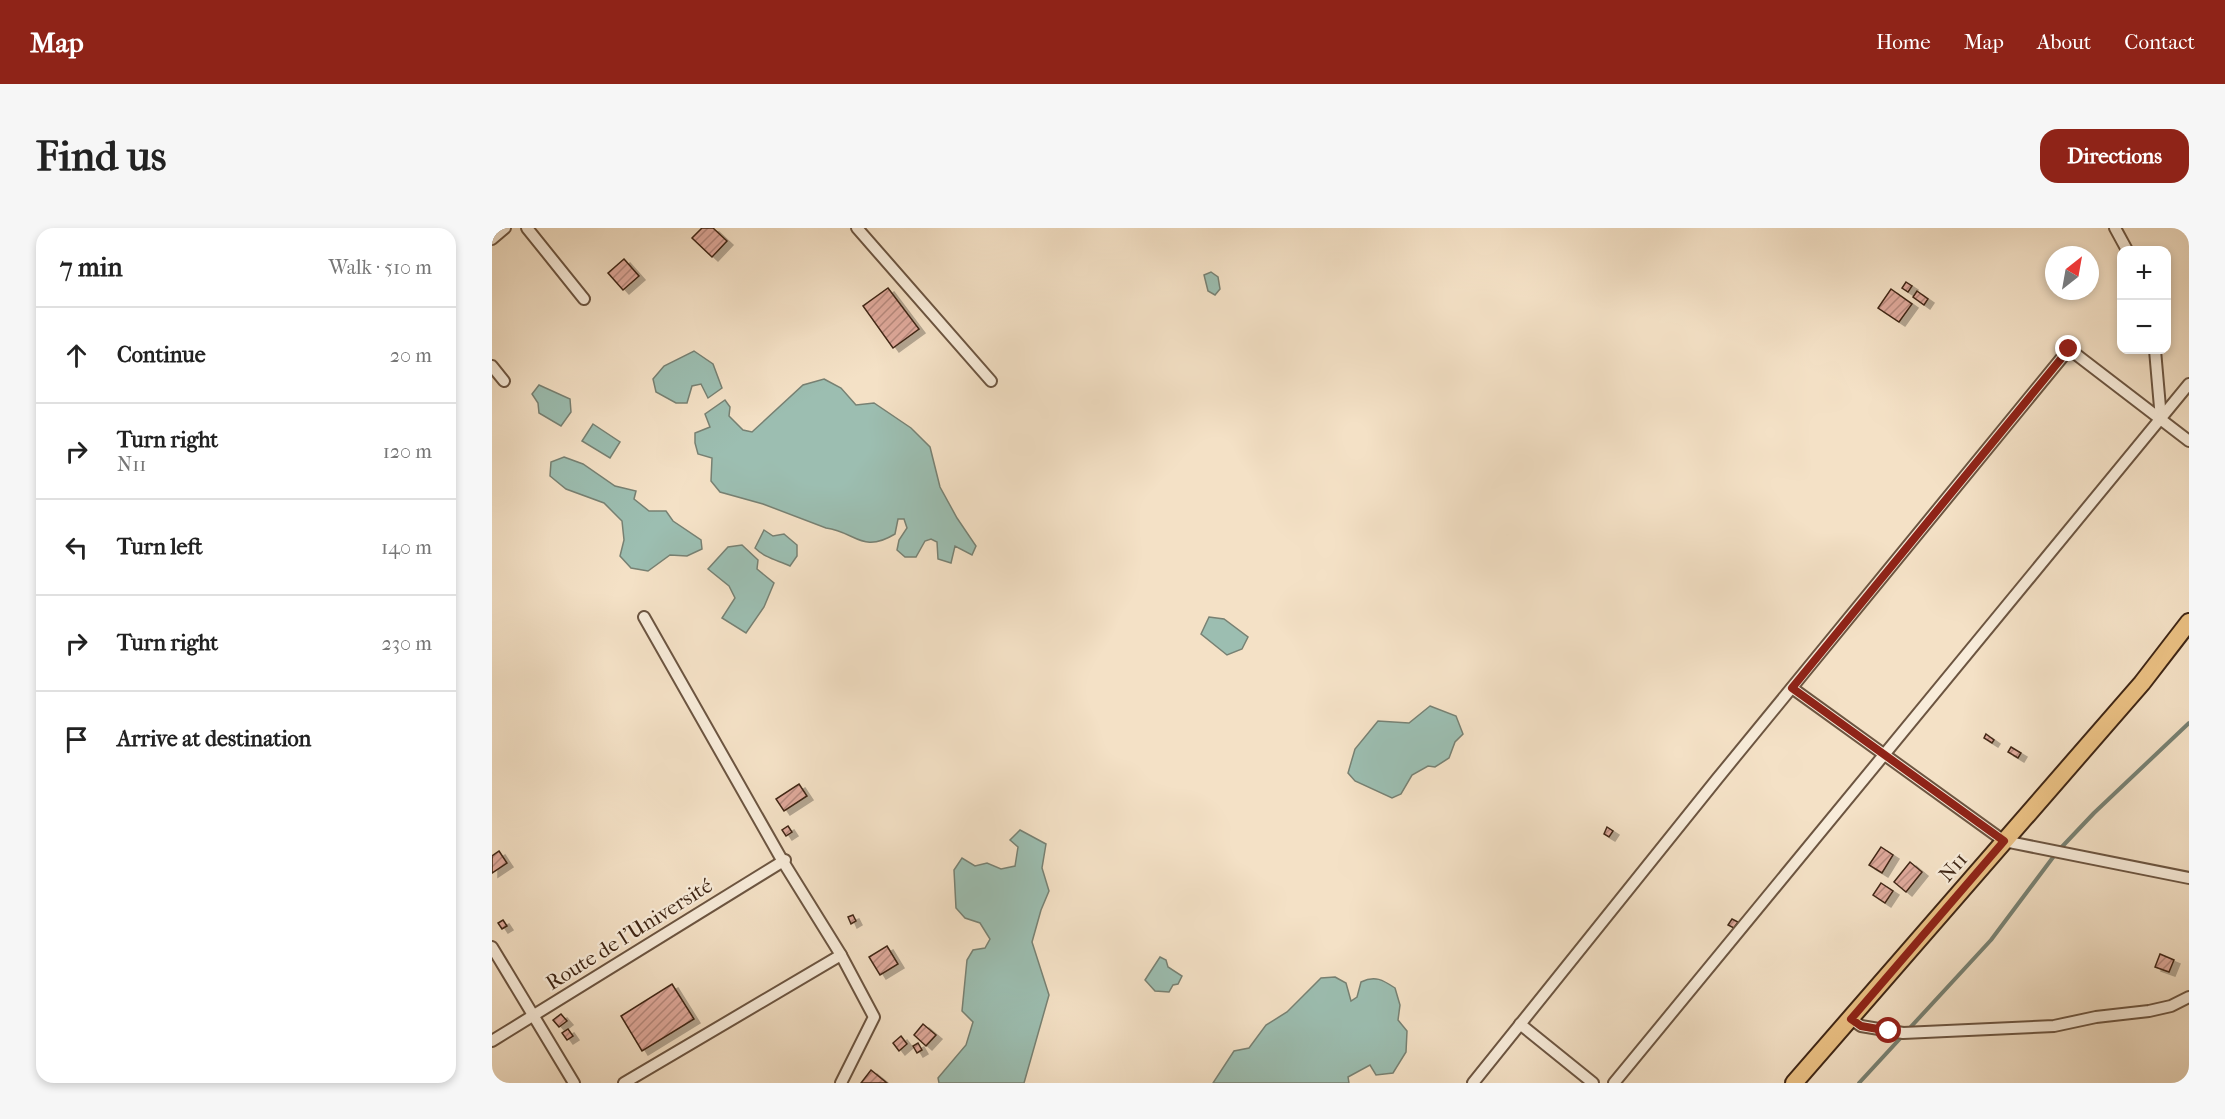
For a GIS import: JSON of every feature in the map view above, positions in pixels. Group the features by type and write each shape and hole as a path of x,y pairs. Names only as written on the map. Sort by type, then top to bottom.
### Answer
{"main road":[{"name":"N11","path":"1794,1083 2142,683 2189,622"}],"street":[{"path":"492,239 505,228"},
{"path":"527,228 584,299"},
{"path":"857,228 991,381"},
{"path":"2115,228 2125,246"},
{"path":"1473,1083 2069,349 2189,441"},
{"path":"2155,354 2160,419"},
{"path":"492,366 504,381"},
{"path":"1614,1083 2189,384"},
{"path":"644,617 782,860 841,955 874,1017 841,1083"},
{"path":"1792,688 2004,841 2189,878"},
{"name":"Route de l'Université","path":"492,1041 785,860"},
{"path":"492,946 574,1083"},
{"path":"624,1083 841,955"},
{"path":"1851,1019 1861,1026 1903,1033 2054,1026 2096,1017 2149,1011 2171,1006 2189,997"},
{"path":"1520,1024 1593,1083"}],"shaded area":[{"path":"1211,272 1218,277 1220,289 1215,295 1208,291 1204,275"},
{"path":"694,351 713,364 722,388 708,398 701,384 692,386 687,403 676,403 656,392 653,379 664,366"},
{"path":"824,379 841,388 856,405 874,403 911,428 930,447 940,487 976,546 972,555 955,546 951,563 938,559 937,542 931,539 925,541 916,557 905,557 897,550 899,540 907,528 904,519 898,519 895,534 884,540 867,542 763,504 720,492 711,481 712,458 698,454 695,443 695,433 710,427 705,414 725,400 730,407 729,416 743,430 752,432 803,385"},
{"path":"539,385 570,399 571,412 561,426 539,413 538,403 532,394"},
{"path":"593,424 620,442 610,458 582,441"},
{"path":"564,457 583,464 615,486 636,491 634,499 649,511 666,511 673,521 701,540 702,549 687,556 670,555 648,571 631,568 620,556 624,540 622,521 604,503 566,489 550,476 551,462"},
{"path":"764,530 773,536 784,534 797,545 797,556 790,566 767,557 755,548"},
{"path":"742,545 758,560 757,569 774,583 764,607 746,633 722,618 735,598 729,586 708,569 728,547"},
{"path":"1209,617 1224,619 1248,637 1242,649 1227,655 1201,634"},
{"path":"1430,706 1456,716 1463,734 1455,742 1449,758 1435,767 1428,766 1412,775 1401,794 1392,798 1355,781 1348,773 1355,749 1378,721 1409,723"},
{"path":"1020,830 1046,844 1042,868 1049,891 1032,942 1049,995 1024,1083 939,1083 938,1078 966,1045 973,1022 962,1011 967,960 973,950 985,948 990,939 980,923 965,918 956,908 954,870 962,858 975,866 987,863 1001,869 1015,866 1018,847 1010,840"},
{"path":"1160,957 1166,960 1168,967 1182,976 1178,984 1173,985 1169,992 1155,991 1145,980"},
{"path":"1335,977 1346,983 1351,1001 1357,997 1361,982 1366,980 1379,979 1395,988 1400,1005 1398,1020 1407,1031 1406,1052 1393,1073 1376,1075 1370,1065 1348,1077 1349,1083 1213,1083 1234,1051 1249,1048 1266,1025 1287,1012 1321,978"}],"building":[{"path":"702,228 713,228 727,241 712,257 692,238"},
{"path":"624,259 639,276 623,290 608,273"},
{"path":"1906,282 1912,286 1908,292 1902,288"},
{"path":"888,288 919,329 893,348 863,306"},
{"path":"1891,289 1912,304 1899,322 1878,308"},
{"path":"1917,291 1928,299 1924,305 1913,297"},
{"path":"1986,734 1994,740 1992,743 1984,738"},
{"path":"2011,747 2021,753 2018,758 2008,752"},
{"path":"799,784 807,796 784,811 776,799"},
{"path":"788,826 792,832 786,836 782,830"},
{"path":"1607,827 1613,831 1609,837 1604,834"},
{"path":"1881,847 1893,855 1882,873 1869,865"},
{"path":"499,851 507,863 492,873 492,856"},
{"path":"1910,862 1922,872 1906,892 1894,882"},
{"path":"1881,883 1893,891 1885,903 1873,895"},
{"path":"853,915 856,921 851,924 848,917"},
{"path":"1732,919 1738,922 1734,928 1728,925"},
{"path":"503,920 507,926 502,929 498,923"},
{"path":"887,946 898,964 880,975 869,957"},
{"path":"2160,954 2174,960 2169,972 2155,967"},
{"path":"672,984 694,1019 642,1051 621,1016"},
{"path":"561,1014 567,1021 559,1027 553,1020"},
{"path":"923,1024 936,1035 926,1046 914,1035"},
{"path":"568,1029 573,1036 567,1040 562,1033"},
{"path":"901,1036 907,1044 899,1051 893,1043"},
{"path":"918,1043 922,1050 917,1053 913,1046"},
{"path":"871,1070 887,1083 861,1083"}],"waterway":[{"path":"1859,1083 1991,940 2057,852 2094,813 2189,723"}],"route":[{"path":"1889,1031 1861,1026 1851,1019 2004,841 1792,688 2069,349"}]}
